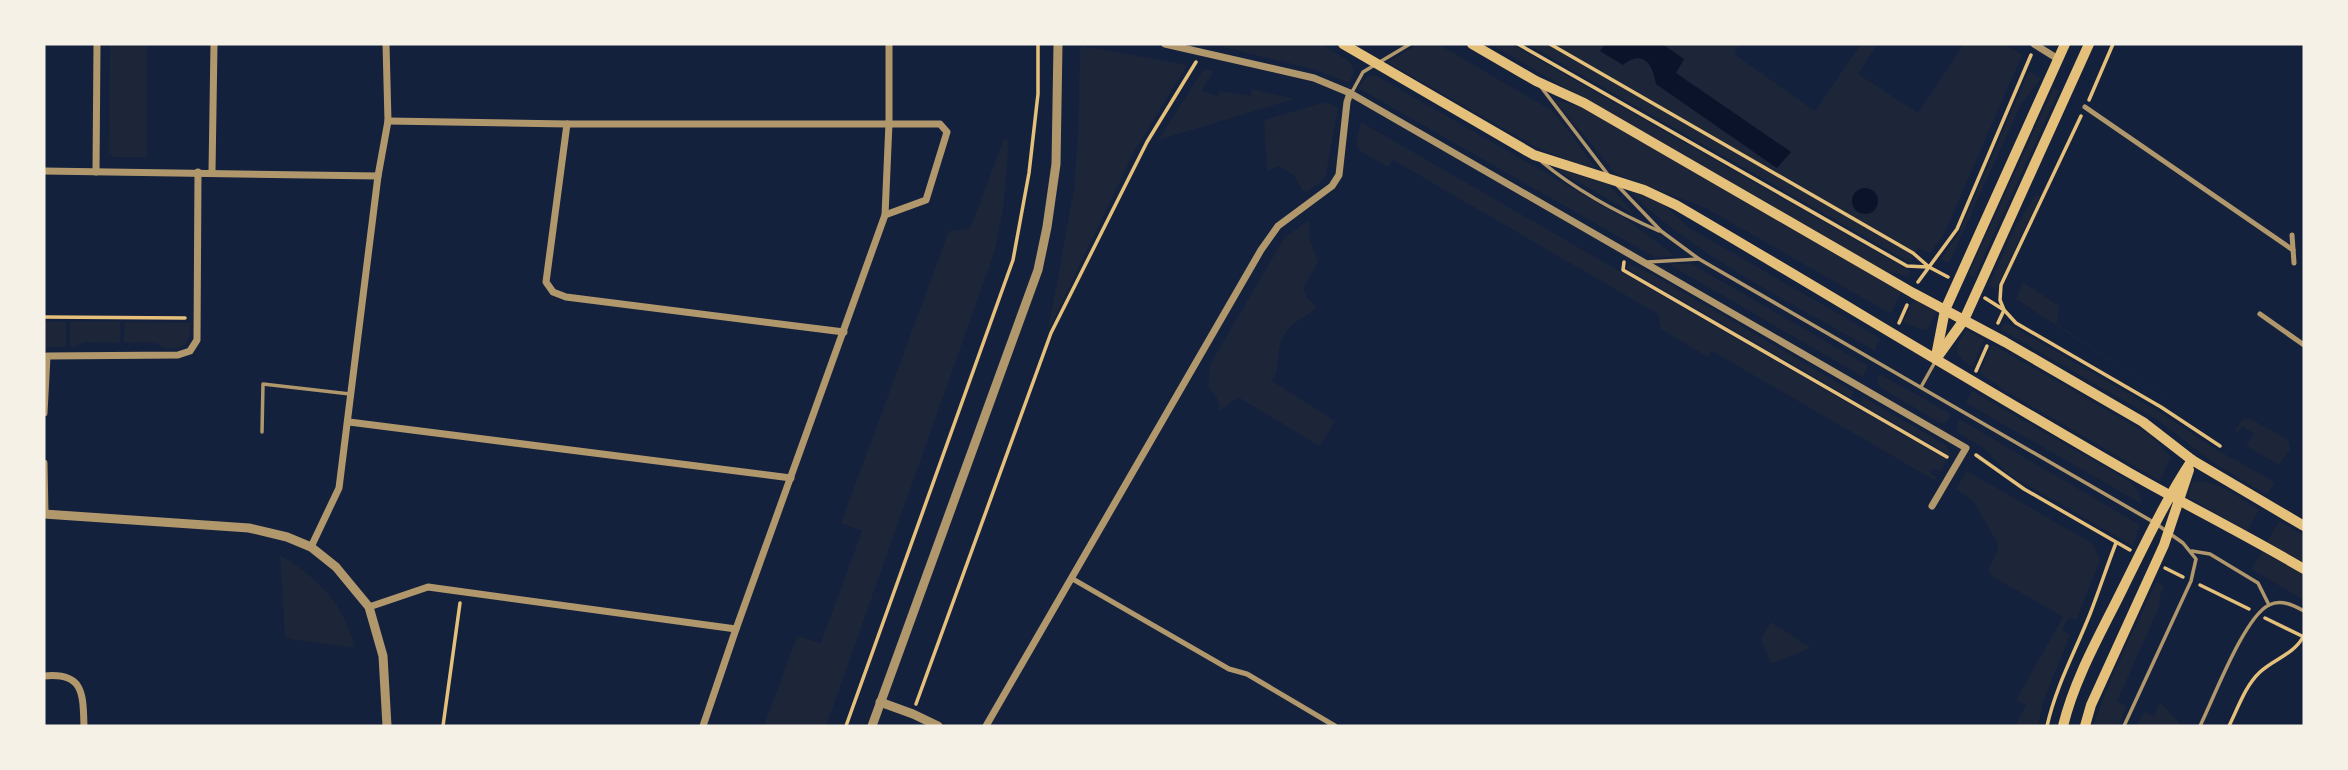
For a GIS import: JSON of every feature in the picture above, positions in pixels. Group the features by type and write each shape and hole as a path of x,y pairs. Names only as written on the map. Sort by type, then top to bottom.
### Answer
{"main road":[{"path":"1343,44 1534,155 1657,195 1676,205 1936,359 2304,569"},
{"path":"1472,44 1584,103 2143,422 2192,460 2304,526"},
{"path":"1936,359 1945,310 2064,44"},
{"path":"1936,359 1964,320 2089,44"},
{"path":"2063,726 2084,667 2169,494 2192,460"},
{"path":"2085,726 2091,705 2169,531 2192,460"}],"street":[{"path":"96,172 97,44"},
{"path":"212,173 214,44"},
{"path":"311,547 339,488 349,422 378,176 388,121 386,44"},
{"path":"703,726 885,215 889,44"},
{"path":"872,726 1038,270 1056,164 1058,44"},
{"path":"1165,44 1314,78 1350,93 1966,448 1932,506"},
{"path":"2035,44 2058,59"},
{"path":"986,726 1261,250 1278,226 1332,186 1339,175 1350,93"},
{"path":"2085,107 2293,250"},
{"path":"388,121 940,124 947,132 926,200 885,215"},
{"path":"567,124 546,282 553,292 566,296 845,332"},
{"path":"44,171 378,176"},
{"path":"44,413 47,356 178,355 190,351 197,340 198,172"},
{"path":"2291,235 2294,263"},
{"path":"2260,314 2304,345"},
{"path":"349,422 792,478"},
{"path":"44,463 44,514 249,528 287,537 311,547 336,567 369,607 383,656 387,726"},
{"path":"1072,578 1229,669 1247,674 1335,726"},
{"path":"369,607 428,587 736,629"},
{"path":"44,676 66,677 79,684 83,695 84,726"},
{"path":"880,702 938,726"}],"lane":[{"path":"1350,93 1363,72 1410,44"},
{"path":"1536,80 1612,180 1661,231 1699,259 2169,531 2190,551 2196,559 2191,581 2124,726"},
{"path":"1534,155 1560,177 1633,219 1661,231"},
{"path":"1646,262 1699,259"},
{"path":"1920,387 1936,359"},
{"path":"262,432 263,384 352,394"},
{"path":"2190,551 2210,554 2258,583 2269,605"},
{"path":"2200,726 2241,639 2258,614 2269,605 2281,601 2304,611"}],"path":[{"path":"846,726 1013,260 1029,173 1038,94 1038,44"},
{"path":"1518,44 1906,266 1929,267"},
{"path":"1550,44 1913,253 1929,267 1957,282"},
{"path":"1929,267 1957,229 2035,44"},
{"path":"2004,310 2000,300 2001,285 2113,44"},
{"path":"913,714 1051,333 1147,142 1202,52"},
{"path":"1624,250 1623,270 1958,463"},
{"path":"1976,293 2004,310 2016,323 2161,407 2220,446"},
{"path":"44,317 197,318"},
{"path":"1966,448 2024,489 2132,551"},
{"path":"2047,726 2052,703 2090,615 2116,542"},
{"path":"2201,586 2245,607"},
{"path":"443,726 462,591"},
{"path":"2230,726 2249,684 2260,671 2297,647 2304,637 2275,622"}],"shaded area":[{"path":"110,44 147,44 147,157 114,157 109,153"},
{"path":"1321,44 1350,62 1354,72 1349,83 1313,69 1219,46"},
{"path":"1419,44 1438,44 1551,110 1595,168 1538,148 1387,62"},
{"path":"1490,44 1511,44 1910,271 1908,277 1884,270 1848,251"},
{"path":"1527,44 1605,44 1600,51 1648,62 1656,84 1777,168 1790,152 1675,73 1683,59 1662,44 1740,44 1734,54 1815,111 1861,44 1877,45 1858,74 1918,113 1964,44 2005,44 2022,55 1944,234 1930,253 1918,248 1911,263"},
{"path":"1605,44 1662,44 1684,59 1676,73 1791,152 1777,168 1656,84 1646,61 1636,58 1623,65 1600,51"},
{"path":"1083,46 1187,65 1134,152 1048,331 1074,189 1080,50"},
{"path":"1204,69 1214,71 1201,91 1218,96 1220,91 1250,96 1252,89 1294,99 1158,140"},
{"path":"2029,71 2041,78 2020,106 1949,263 1941,259 1958,235"},
{"path":"1368,76 1377,76 1629,221 1675,256 1654,257 1358,88"},
{"path":"2054,87 2059,91 1974,278 1968,275"},
{"path":"1556,100 1587,109 1901,292 1891,314 1706,208 1616,174"},
{"path":"1326,102 1338,108 1326,174 1323,180 1307,192 1302,190 1294,175 1279,166 1267,171 1264,120"},
{"path":"1361,122 1947,460 1940,472 1933,468 1930,473 1936,477 1934,480 1712,351 1708,357 1661,329 1658,314 1393,160 1388,167 1360,151 1356,144"},
{"path":"1004,139 1009,141 1003,210 994,253 826,726 764,726 797,636 821,643 862,531 841,523 949,231 970,229"},
{"path":"1560,169 1608,184 1634,214 1559,171"},
{"path":"1865,188 1874,192 1878,201 1874,210 1865,214 1856,210 1852,201 1856,192"},
{"path":"1632,192 1660,201 1688,227 1880,338 1875,351 1717,260 1658,217"},
{"path":"2036,194 2040,196 1996,290 1989,285 2014,229"},
{"path":"1309,220 1309,238 1318,262 1303,288 1308,299 1317,306 1291,326 1283,337 1277,370 1272,381 1335,421 1320,446 1238,397 1220,411 1217,398 1208,387 1210,364 1285,237"},
{"path":"1629,264 1652,274 1854,392 1851,398 1627,269"},
{"path":"1692,264 1868,366 1863,377 1672,266"},
{"path":"2023,282 2059,306 2057,324 2210,426 2016,299"},
{"path":"1914,299 1936,312 1927,330 1903,322"},
{"path":"46,322 66,322 66,347 44,347"},
{"path":"70,322 120,322 120,343 83,342 77,347 70,347"},
{"path":"125,322 191,323 191,329 185,344 170,348 154,343 124,343"},
{"path":"2007,323 2160,412 2215,449 2275,482 2267,495 2214,463 2159,421 2000,329"},
{"path":"1967,330 1984,340 1972,367 1962,359 1957,350 1959,341"},
{"path":"1992,344 2150,435 2171,457 2160,481 2004,390 1980,373"},
{"path":"1880,374 1951,414 1947,422 1940,423 1880,387 1877,382"},
{"path":"1972,391 2129,481 2138,491 2142,504 1966,403"},
{"path":"1863,397 1946,445 1951,456 1859,403"},
{"path":"1959,419 2140,525 2133,546 2008,474 1984,448 1959,433 1956,427"},
{"path":"2243,419 2251,419 2288,440 2290,449 2279,465 2246,446 2254,434 2242,426 2238,433 2235,430"},
{"path":"1967,471 2088,541 2094,546 2100,560 2076,620 2069,617 2062,630 2070,635 2043,702 2038,726 2015,726 2026,705 2016,700 2063,617 1992,576 1988,570 1998,550 1997,542 1973,501 1956,489"},
{"path":"2201,481 2224,489 2259,510 2247,531 2188,497 2192,482"},
{"path":"2279,521 2304,535 2304,564 2267,542"},
{"path":"2262,552 2304,574 2304,600 2251,569"},
{"path":"280,555 306,573 337,605 355,648 290,639 285,636"},
{"path":"2156,582 2164,586 2159,597 2160,605 2117,701 2127,706 2118,726 2093,726 2111,679"},
{"path":"1771,622 1811,648 1771,664 1761,638"},
{"path":"2160,702 2179,726 2137,726 2144,712 2154,716"}]}
